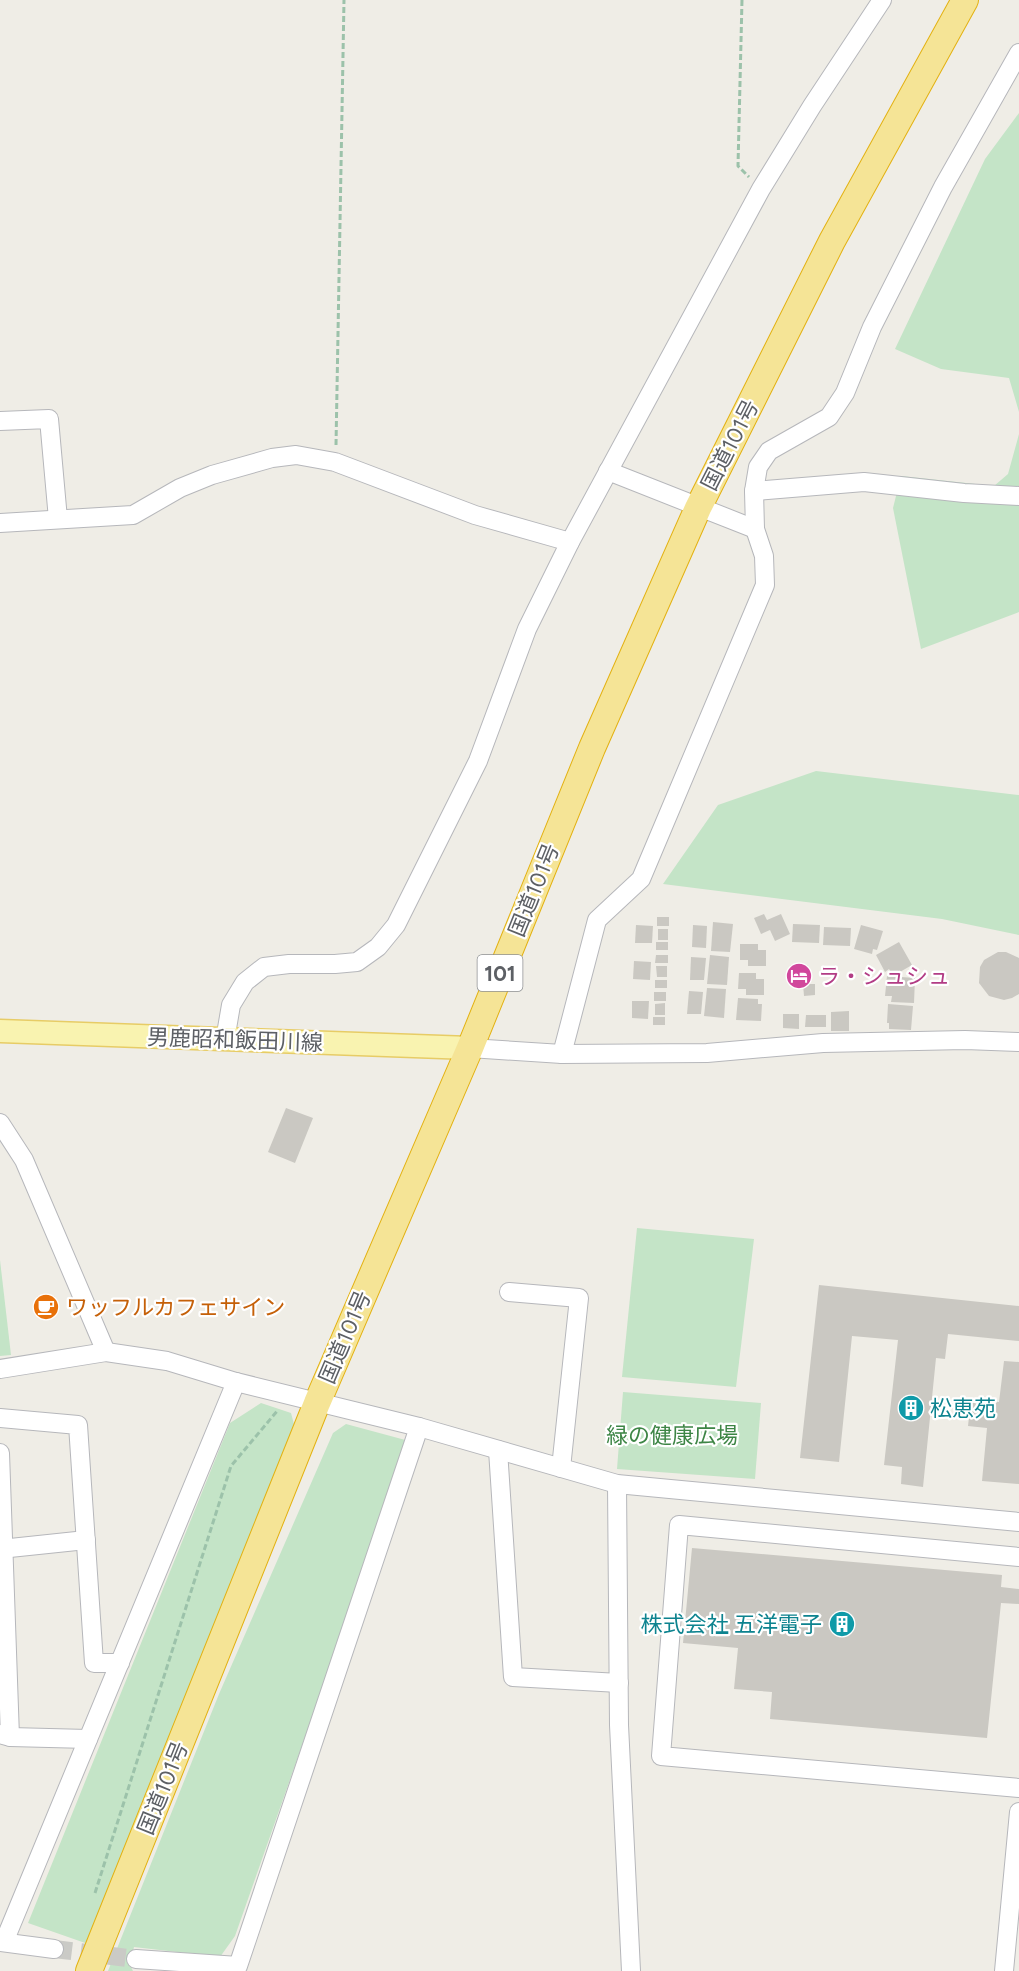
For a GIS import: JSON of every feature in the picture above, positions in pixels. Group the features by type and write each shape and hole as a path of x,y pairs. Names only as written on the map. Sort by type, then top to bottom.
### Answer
{"highway":[{"name":"国道101号","path":"89,1971 318,1402 470,1048 592,748 698,508 831,241 965,0"}],"main road":[{"name":"男鹿昭和飯田川線","path":"0,1031 470,1048"}],"street":[{"path":"225,1040 231,1005 245,982 264,967 357,962 378,947 396,925 478,761 527,628 570,542 761,189 812,106 882,0"},
{"path":"562,1054 597,920 641,879 765,585 764,556 755,529 754,491 758,467 769,451 830,417 845,393 872,327 943,187 1019,54"},
{"path":"0,421 50,419 58,519"},
{"path":"0,523 133,515 180,488 212,475 272,458 296,455 335,462 476,515 570,542"},
{"path":"608,471 755,529"},
{"path":"754,491 864,482 964,493 1019,496"},
{"path":"470,1048 562,1054 707,1053 823,1043 965,1040 1019,1042"},
{"path":"0,1123 24,1161 106,1352"},
{"path":"509,1292 579,1298 561,1468"},
{"path":"0,1369 106,1352 167,1361 236,1382 419,1427 617,1484 1019,1522"},
{"path":"54,1949 2,1942 236,1382"},
{"path":"0,1418 78,1425 94,1663 120,1663"},
{"path":"136,1959 238,1966 419,1427"},
{"path":"498,1450 513,1677 619,1683"},
{"path":"0,1453 5,1735 88,1739"},
{"path":"617,1484 619,1725 631,1971"},
{"path":"1019,1557 679,1525 661,1756 1019,1788"},
{"path":"2,1548 86,1540"},
{"path":"1004,1971 1019,1812"}],"path":[{"path":"335,462 344,0"},
{"path":"742,0 738,166 761,189"},
{"path":"93,1900 231,1466 290,1396"}],"green space":[{"path":"1019,113 1019,412 1009,378 941,369 895,349 985,159"},
{"path":"1019,434 1019,612 921,649 893,508 901,476 994,486 1008,474"},
{"path":"816,771 1019,795 1019,935 942,919 663,884 718,805"},
{"path":"637,1228 754,1239 736,1387 622,1377"},
{"path":"0,1260 11,1355 0,1356"},
{"name":"緑の健康広場","path":"623,1392 761,1403 755,1479 617,1469"},
{"path":"261,1403 291,1413 295,1428 141,1805 88,1944 28,1923 230,1423"},
{"path":"346,1424 409,1441 235,1936 220,1957 134,1947 130,1965 133,1971 108,1971 219,1694 333,1433"}],"building":[{"path":"764,914 767,920 781,914 790,934 775,941 770,930 761,934 754,918"},
{"path":"657,917 669,917 669,926 657,926"},
{"path":"713,922 733,924 730,952 711,951"},
{"path":"793,924 820,925 819,943 792,942"},
{"path":"636,925 653,926 652,943 635,943"},
{"path":"693,925 707,926 706,948 692,947"},
{"path":"861,925 883,931 877,950 873,949 872,954 854,949"},
{"path":"824,927 851,928 850,946 823,945"},
{"path":"658,929 668,929 668,940 658,940"},
{"path":"656,942 668,942 668,950 656,950"},
{"path":"899,942 912,965 893,976 889,969 885,972 876,955"},
{"path":"740,944 758,944 758,950 766,950 766,966 748,966 748,960 740,960"},
{"path":"998,952 1006,952 1019,958 1019,994 1004,1000 989,996 979,983 980,967 984,960"},
{"path":"656,955 668,955 668,963 655,963"},
{"path":"710,955 729,957 727,985 707,984"},
{"path":"691,957 706,958 704,980 690,980"},
{"path":"634,961 651,962 650,980 633,979"},
{"path":"656,966 667,966 667,977 657,977"},
{"path":"739,973 756,973 756,979 764,979 764,995 746,995 746,989 738,989"},
{"path":"887,976 915,978 914,1003 891,1002 892,996 885,996"},
{"path":"655,980 667,980 667,988 655,988"},
{"path":"803,984 815,984 815,995 804,996"},
{"path":"707,988 726,989 724,1018 704,1016"},
{"path":"689,991 703,992 701,1014 687,1014"},
{"path":"654,992 666,992 666,1001 654,1001"},
{"path":"738,998 758,999 758,1004 762,1004 761,1021 736,1020"},
{"path":"632,1001 649,1001 648,1019 632,1018"},
{"path":"665,1003 665,1015 655,1015 655,1004"},
{"path":"888,1004 913,1006 911,1030 889,1029"},
{"path":"849,1011 849,1031 831,1031 831,1012"},
{"path":"783,1014 799,1014 799,1029 783,1028"},
{"path":"806,1015 826,1015 826,1027 805,1027"},
{"path":"653,1017 665,1017 665,1025 653,1025"},
{"path":"286,1108 313,1118 295,1163 268,1152"},
{"name":"松恵苑","path":"819,1285 1019,1306 1019,1341 948,1334 945,1359 936,1358 923,1487 901,1484 902,1467 884,1465 898,1340 852,1336 839,1462 800,1458"},
{"name":"松恵苑","path":"1004,1361 1019,1362 1019,1484 982,1481 987,1428 968,1426 971,1399 999,1402"},
{"name":"株式会社 五洋電子","path":"692,1548 1002,1575 1001,1587 1019,1589 1019,1604 1001,1603 987,1738 770,1719 772,1692 734,1689 738,1648 683,1643"}],"tunnel":[{"path":"54,1949 136,1959"}],"place":[{"name":"ラ・シュシュ","path":"799,976"},
{"name":"ワッフルカフェサイン","path":"46,1307"},
{"name":"松恵苑","path":"911,1408"},
{"name":"株式会社 五洋電子","path":"842,1624"}]}
